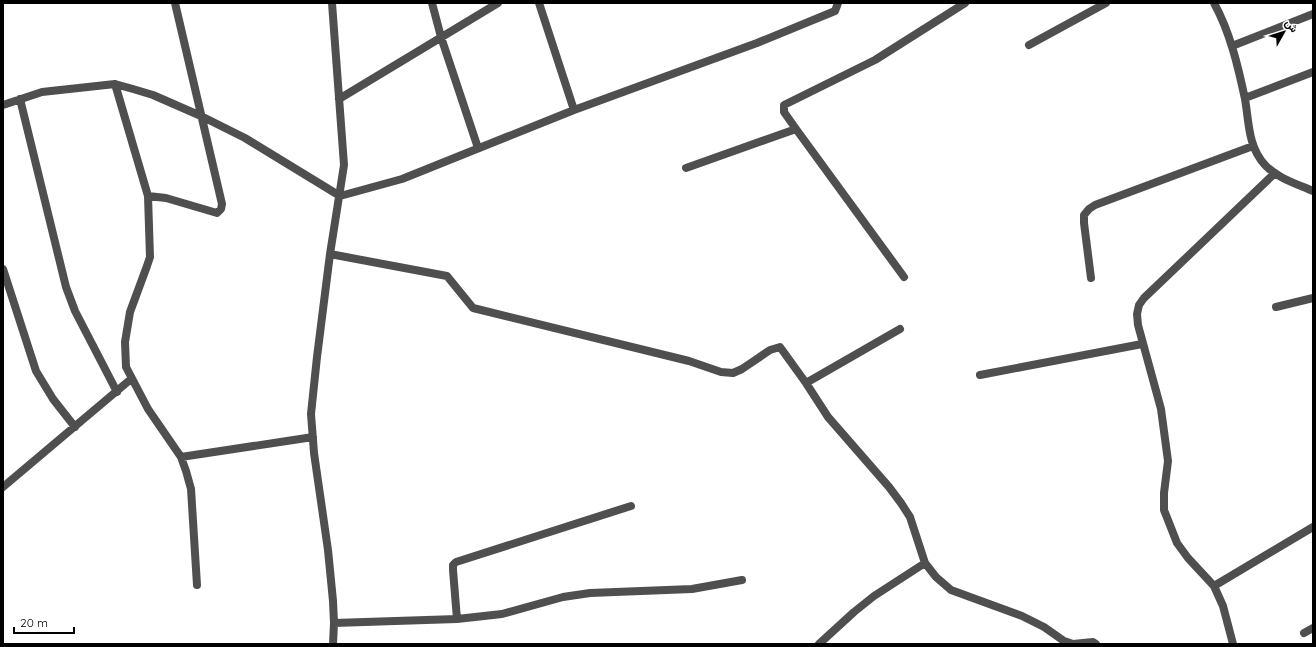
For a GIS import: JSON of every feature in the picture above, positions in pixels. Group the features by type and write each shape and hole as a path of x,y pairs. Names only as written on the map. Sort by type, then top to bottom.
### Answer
{"street":[{"path":"148,196 166,198 217,213 221,209 222,204 175,3"},
{"path":"332,3 344,165 330,254 311,414 328,550 334,623 333,644"},
{"path":"432,3 441,37 478,148"},
{"path":"339,99 498,3"},
{"path":"539,3 574,110"},
{"path":"3,105 42,92 115,84 153,95 201,116 245,138 340,196 402,179 574,110 757,43 836,11 838,3"},
{"path":"904,277 784,112 784,105 875,60 965,3"},
{"path":"1029,45 1106,3"},
{"path":"1214,3 1221,16 1232,46 1256,154 1275,173 1313,191"},
{"path":"1232,46 1313,14"},
{"path":"1244,98 1313,72"},
{"path":"115,84 148,196 150,257 130,312 125,342 126,366 131,379 148,410 181,457 186,471 191,489 196,585"},
{"path":"20,99 66,287 75,311 117,392"},
{"path":"686,168 796,129"},
{"path":"1091,278 1084,223 1084,215 1089,209 1095,205 1253,146"},
{"path":"1233,644 1223,606 1214,586 1188,558 1177,542 1164,510 1164,493 1168,461 1160,409 1142,344 1137,314 1139,305 1144,298 1275,173"},
{"path":"330,254 447,276 473,308 689,361 721,372 733,373 742,369 770,350 780,348 806,383 828,417 889,487 901,503 910,517 925,563 936,577 951,590 1022,616 1044,627 1064,641 1073,644 1093,642 1096,644"},
{"path":"3,269 36,371 53,399 75,427"},
{"path":"1276,307 1313,298"},
{"path":"806,383 900,329"},
{"path":"980,375 1142,344"},
{"path":"3,488 131,379"},
{"path":"181,457 313,438"},
{"path":"457,619 453,570 453,565 456,562 631,506"},
{"path":"1214,586 1313,527"},
{"path":"819,644 874,596 925,563"},
{"path":"334,623 457,619 502,614 563,596 590,593 692,589 742,580"},
{"path":"1304,633 1313,628"}]}
